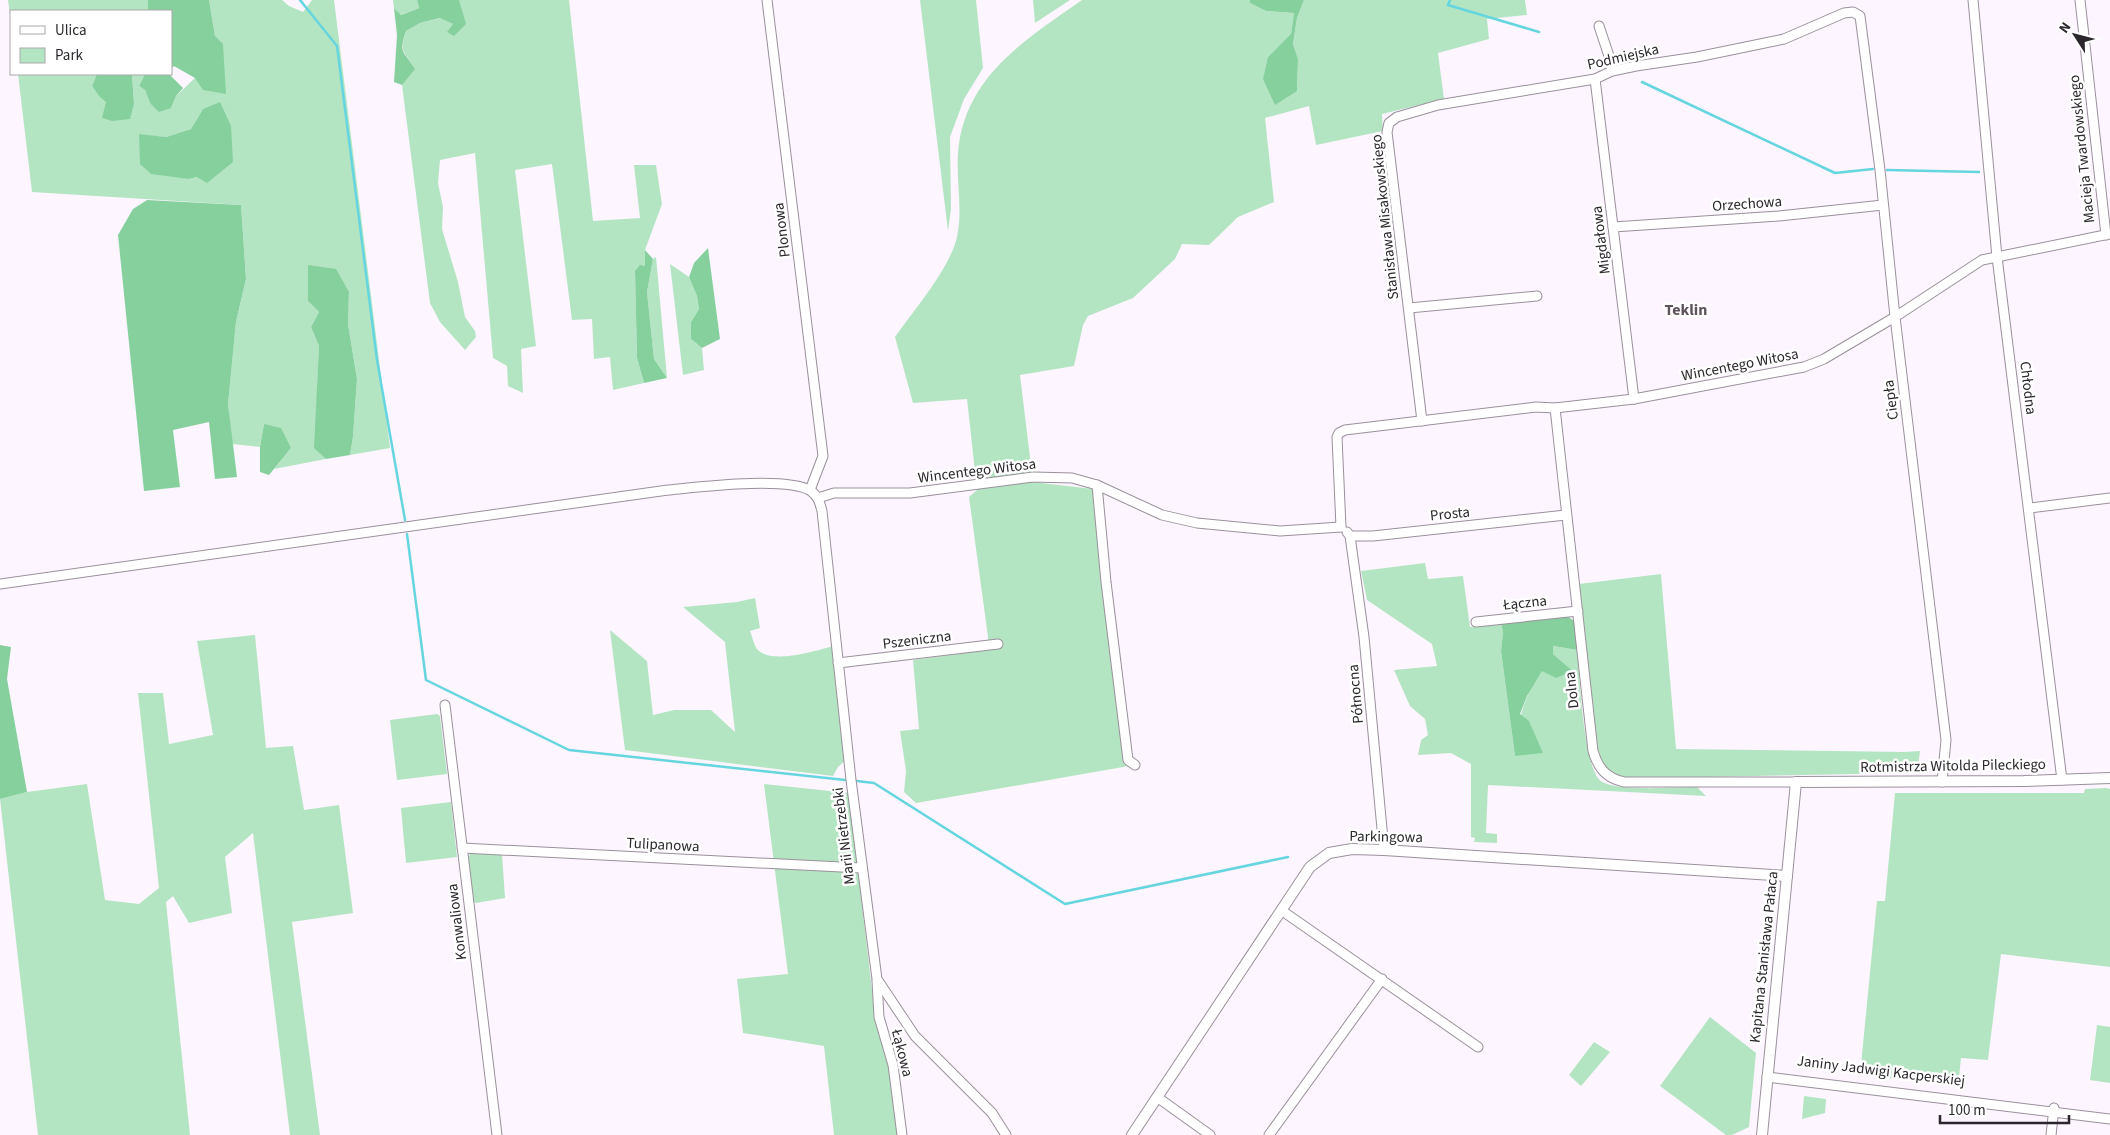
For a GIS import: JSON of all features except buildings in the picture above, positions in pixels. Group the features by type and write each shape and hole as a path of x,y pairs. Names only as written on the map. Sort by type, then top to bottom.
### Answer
{"street":[{"name":"Plonowa","path":"767,0 823,456 810,490"},
{"name":"Chłodna","path":"1973,0 1997,257 2030,508 2062,780"},
{"name":"Macieja Twardowskiego","path":"2080,0 2108,235"},
{"name":"Podmiejska","path":"1390,123 1397,117 1438,105 1595,79 1612,71 1756,46 1784,40 1844,13 1853,12 1860,16"},
{"name":"Ciepła","path":"1860,16 1946,740 1942,782"},
{"path":"1599,26 1612,71"},
{"name":"Migdałowa","path":"1595,79 1634,399"},
{"name":"Stanisława Misakowskiego","path":"1390,123 1387,132 1410,308 1422,421"},
{"name":"Orzechowa","path":"1614,227 1779,216 1883,206"},
{"name":"Wincentego Witosa","path":"818,498 834,494 910,493 1033,476 1072,478 1097,485 1162,515 1197,523 1280,531 1341,527 1337,456 1342,432 1536,407 1556,408 1634,399 1804,367 1824,359 1982,260 2108,235"},
{"name":"Stanisława Misakowskiego","path":"1410,308 1537,296"},
{"name":"Dolna","path":"1556,408 1566,515 1593,751 1598,766 1615,780 1632,782 1796,782"},
{"path":"0,584 722,484 774,483 810,490 818,498"},
{"path":"1097,485 1106,582 1128,760 1136,765"},
{"name":"Marii Nietrzebki","path":"818,498 822,511 862,868 877,979 915,1036 992,1113 1006,1135"},
{"path":"2030,508 2110,498"},
{"name":"Prosta","path":"1350,536 1373,536 1566,515"},
{"path":"1341,527 1350,536"},
{"name":"Północna","path":"1350,536 1364,637 1384,850"},
{"name":"Łączna","path":"1476,622 1578,612"},
{"name":"Pszeniczna","path":"838,663 998,644"},
{"name":"Konwaliowa","path":"445,705 498,1135"},
{"name":"Rotmistrza Witolda Pileckiego","path":"1796,782 1942,782 2110,778"},
{"name":"Kapitana Stanisława Pałaca","path":"1762,1135 1796,782"},
{"name":"Tulipanowa","path":"462,848 862,868"},
{"name":"Parkingowa","path":"1132,1135 1310,867 1329,854 1352,849 1384,850 1787,876"},
{"path":"1282,910 1478,1047"},
{"name":"Łąkowa","path":"877,979 879,1018 893,1064 902,1135"},
{"path":"1269,1135 1382,979"},
{"name":"Janiny Jadwigi Kacperskiej","path":"1768,1074 2054,1109 2110,1118"},
{"path":"1157,1097 1210,1135"},
{"path":"2051,1135 2054,1109"},
{"name":"Janiny Jadwigi Kacperskiej","path":"2054,1109 2110,1113"}],"green space":[{"path":"8,0 148,0 148,10 10,10 10,15"},
{"path":"148,0 209,0 215,36 223,44 226,94 203,90 195,78 174,66 172,68 172,10 148,10"},
{"path":"209,0 282,0 289,6 303,12 312,0 334,0 390,448 350,455 357,379 348,324 349,292 308,266 308,301 319,312 311,327 319,346 315,448 326,459 274,469 291,448 264,424 260,447 232,444 228,404 236,322 246,279 241,205 32,192 18,75 97,75 92,86 101,97 114,103 134,104 132,75 144,75 139,86 145,90 150,103 171,108 176,96 195,78 215,36","holes":["203,109 197,177 189,179 139,135 166,137 191,129"]},
{"path":"393,0 417,0 419,8 400,15 394,8"},
{"path":"417,0 459,0 466,24 454,36 447,32 453,24 440,18 420,23 406,31 402,49 415,69 402,85 394,82 397,35 394,8 401,15 419,8"},
{"path":"459,0 569,0 593,221 640,218 634,165 656,165 662,204 645,250 645,267 635,271 637,358 644,383 613,390 610,357 594,359 592,319 572,320 552,164 515,170 536,346 521,349 523,393 508,386 507,366 493,358 475,153 440,160 438,183 443,207 442,229 458,282 465,317 475,331 476,337 465,350 440,322 430,303 402,85 414,68 404,51 403,44 406,31 420,23 441,18 453,24 454,36"},
{"path":"920,0 976,0 983,68 964,99 950,137 951,209 948,231"},
{"path":"1033,0 1070,0 1035,23"},
{"path":"1082,0 1250,0 1250,3 1266,11 1294,13 1291,35 1268,57 1297,91 1298,59 1293,44 1297,18 1304,0 1525,0 1527,15 1487,19 1489,39 1438,53 1444,99 1382,114 1383,131 1316,145 1309,106 1265,118 1274,202 1238,217 1209,245 1182,244 1175,259 1133,298 1088,316 1083,325 1074,366 1020,375 1033,482 1093,489 1129,766 916,803 904,792 906,771 900,731 919,729 913,660 988,650 988,637 969,497 977,490 967,399 913,403 895,337 931,288 947,262 957,237 959,226 958,153 963,126 972,103 985,82 1019,46"},
{"path":"1250,0 1304,0 1297,18 1293,44 1298,59 1297,91 1275,105 1263,79 1268,57 1291,34 1294,13 1266,11 1250,3"},
{"path":"97,75 132,75 134,104 130,119 112,121 102,118 106,102 92,86"},
{"path":"144,75 170,75 183,88 176,96 171,108 159,112 150,103 145,90 139,86"},
{"path":"220,102 231,126 233,162 207,183 197,177 189,179 151,174 140,164 139,134 166,137 191,129 203,109"},
{"path":"147,200 241,205 246,279 236,322 228,404 237,477 215,479 209,422 173,430 180,487 144,491 118,235 133,209"},
{"path":"708,248 720,339 702,348 691,339 691,322 699,309 697,296 689,277 694,263"},
{"path":"645,250 653,259 647,292 654,359 667,378 644,383 637,358 635,271 640,265 645,266"},
{"path":"656,257 667,378 654,359 647,292 653,259"},
{"path":"670,264 689,277 697,296 699,309 691,322 691,339 702,348 704,370 683,375"},
{"path":"308,265 336,269 349,292 348,324 357,379 353,437 350,455 326,459 314,448 319,346 311,327 319,312 308,301"},
{"path":"264,424 281,428 291,448 269,475 260,472 260,447"},
{"path":"1425,563 1428,579 1463,576 1470,627 1501,622 1503,632 1501,651 1515,756 1525,701 1542,671 1573,671 1553,654 1553,646 1577,650 1586,740 1595,773 1601,781 1619,787 1632,788 1697,787 1706,796 1488,785 1486,833 1497,834 1497,843 1474,842 1475,838 1471,837 1471,764 1451,753 1418,755 1421,740 1428,735 1425,719 1410,706 1394,670 1437,666 1432,644 1367,600 1361,571"},
{"path":"1661,574 1676,749 1920,751 1918,767 1910,773 1653,778 1623,777 1607,770 1597,753 1579,584"},
{"path":"755,598 760,628 750,631 757,649 764,654 772,656 794,655 833,646 845,761 838,767 833,776 625,750 610,630 647,661 653,715 674,710 711,710 735,732 725,642 683,607 737,602"},
{"path":"1566,615 1574,621 1577,650 1553,646 1553,654 1573,671 1556,678 1542,671 1527,696 1520,714 1529,721 1543,753 1515,756 1501,651 1503,632 1501,622"},
{"path":"255,635 266,748 293,746 304,810 339,805 353,913 292,922 320,1135 290,1135 253,833 225,857 232,913 189,923 173,896 166,902 190,1135 38,1135 0,799 27,792 87,784 105,900 139,904 159,888 138,693 163,693 169,744 213,735 197,641"},
{"path":"0,645 11,647 7,679 27,792 0,799"},
{"path":"437,714 440,716 447,774 397,780 390,720"},
{"path":"764,784 849,793 875,1016 890,1068 898,1135 834,1135 824,1046 743,1033 737,979 788,974"},
{"path":"2085,789 2110,789 2110,967 2001,954 1988,1060 1961,1058 1958,1086 1860,1075 1877,901 1885,901 1895,793 2084,793"},
{"path":"451,802 457,857 406,863 401,808"},
{"path":"470,854 502,854 505,898 476,903 473,901 468,859"},
{"path":"1710,1017 1756,1053 1749,1127 1732,1135 1726,1135 1660,1086"},
{"path":"2097,1025 2110,1027 2110,1083 2090,1080"},
{"path":"1594,1042 1610,1052 1581,1086 1569,1075"},
{"path":"1804,1096 1826,1099 1825,1113 1802,1119"}],"waterway":[{"path":"300,0 337,46 377,360 405,520"},
{"path":"1450,0 1448,5 1539,32"},
{"path":"1642,82 1835,173 1873,169"},
{"path":"1887,170 1979,172"},
{"path":"407,534 426,680 569,750 845,780"},
{"path":"857,781 874,783 1065,904 1288,857"}],"district":[{"name":"Teklin","path":"1686,310"}]}
